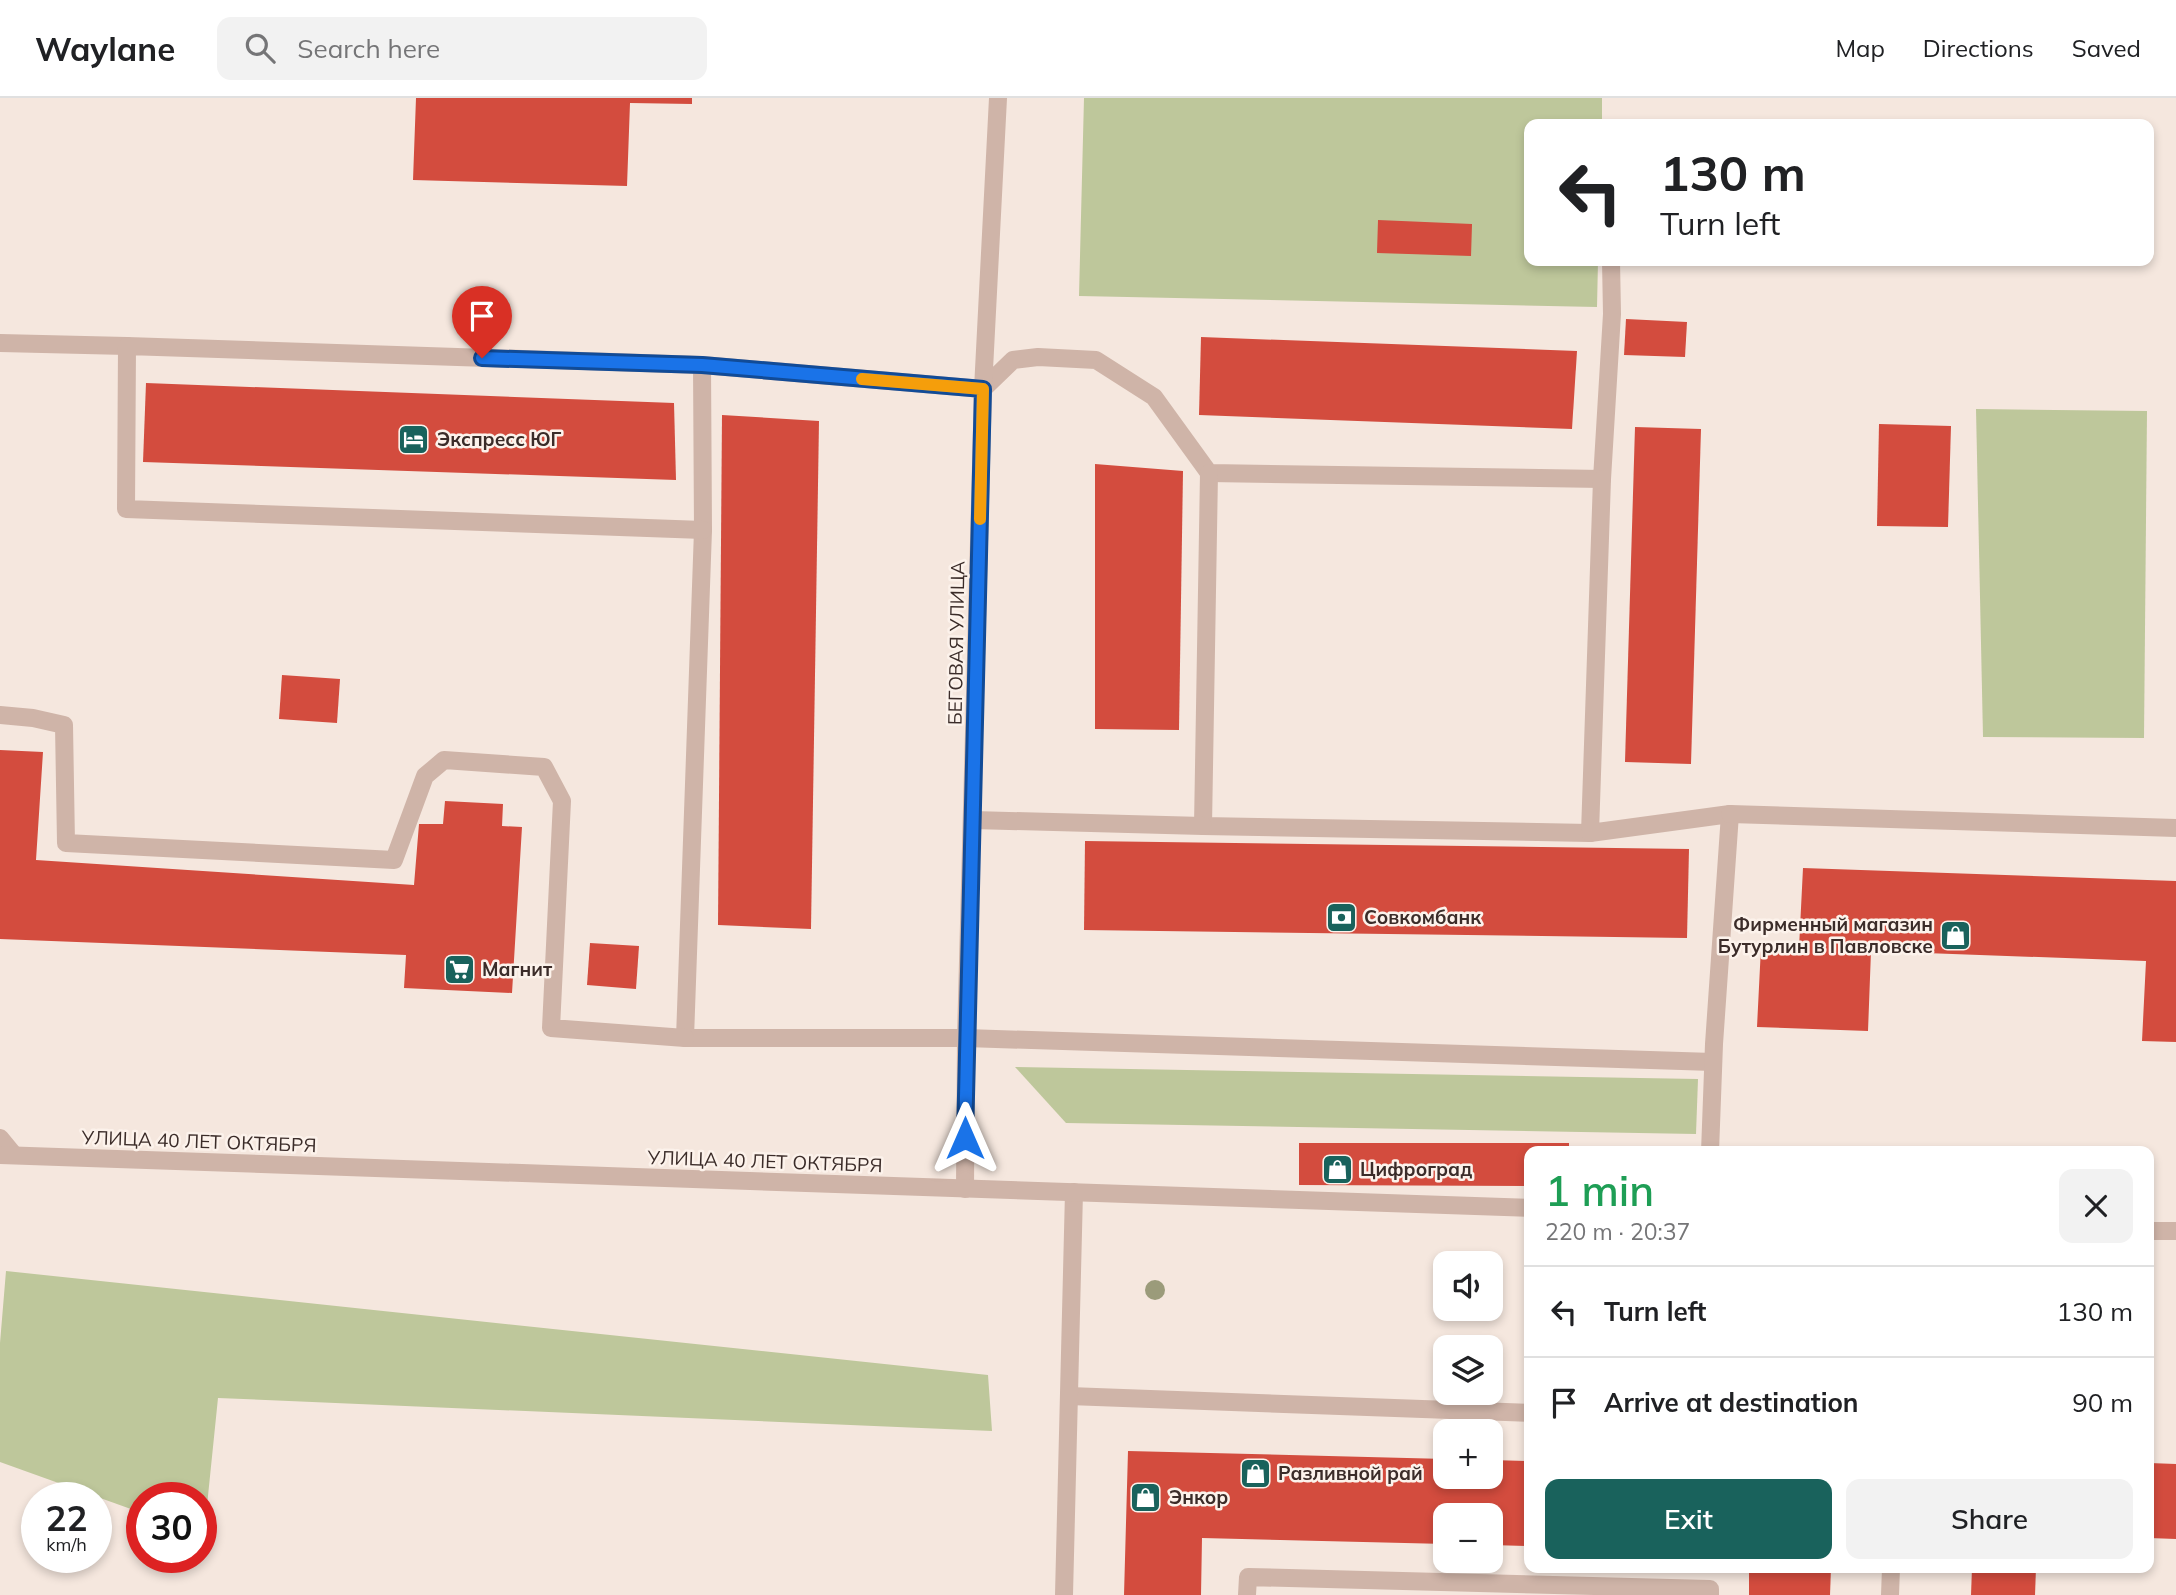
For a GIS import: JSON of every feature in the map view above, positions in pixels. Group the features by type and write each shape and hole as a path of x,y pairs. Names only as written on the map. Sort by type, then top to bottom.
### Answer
{"street":[{"name":"БЕГОВАЯ УЛИЦА","path":"965,1189 966,1038 983,389 998,98"},
{"path":"1590,833 1602,478 1612,314 1611,266"},
{"path":"0,343 702,365 983,389 1013,360 1038,357 1096,360 1154,397 1209,473 1203,826"},
{"path":"127,346 126,509 703,530"},
{"path":"685,1038 703,530 702,365"},
{"path":"1209,473 1602,478"},
{"path":"0,715 33,718 64,725 66,843 394,860 425,776 443,760 544,767 562,801 551,1028 685,1038 966,1038 1713,1062"},
{"path":"973,820 1590,833 1730,814 2176,828"},
{"path":"1710,1146 1713,1062 1730,814"},
{"path":"0,1138 7,1155"},
{"name":"УЛИЦА 40 ЛЕТ ОКТЯБРЯ","path":"7,1155 1524,1208"},
{"path":"1064,1595 1074,1192"},
{"path":"2154,1231 2176,1231"},
{"path":"1069,1396 1524,1413"},
{"path":"1890,1595 1891,1573"},
{"path":"1247,1595 1248,1577 1710,1589 1710,1595"}],"green space":[{"path":"1084,98 1602,98 1602,119 1524,119 1524,266 1598,266 1597,307 1079,296"},
{"path":"1976,409 2147,411 2144,738 1983,737"},
{"path":"1015,1067 1698,1079 1696,1134 1066,1123"},
{"path":"6,1271 988,1375 992,1431 218,1398 209,1482 126,1482 126,1507 112,1502 112,1482 56,1482 0,1462 0,1343"}],"building":[{"path":"416,98 692,98 692,104 630,103 627,186 413,180"},
{"path":"1378,220 1472,224 1471,256 1377,253"},
{"path":"1626,319 1687,322 1685,357 1624,355"},
{"path":"1201,337 1577,351 1572,429 1199,415"},
{"path":"146,383 674,403 676,480 143,462"},
{"path":"722,415 819,421 811,929 718,925"},
{"path":"1879,424 1951,426 1948,527 1877,526"},
{"path":"1635,427 1701,429 1691,764 1625,762"},
{"path":"1095,464 1183,471 1179,730 1095,729"},
{"path":"282,675 340,679 337,723 279,719"},
{"path":"0,750 43,752 36,860 414,885 419,824 443,824 445,801 503,804 502,826 522,827 512,993 404,988 406,955 0,939"},
{"path":"1085,841 1689,849 1687,938 1084,930"},
{"path":"1803,868 2176,881 2176,1042 2142,1041 2146,961 1871,951 1868,1031 1757,1027 1761,947 1799,948"},
{"path":"590,943 639,946 636,989 587,985"},
{"path":"1299,1143 1569,1143 1569,1146 1524,1146 1524,1186 1299,1185"},
{"path":"1128,1451 1433,1459 1433,1489 1503,1489 1503,1460 1524,1461 1524,1546 1503,1545 1503,1503 1433,1503 1433,1544 1202,1538 1201,1595 1124,1595"},
{"path":"2154,1463 2176,1464 2176,1539 2154,1538"},
{"path":"1749,1573 1831,1573 1830,1595 1749,1595"},
{"path":"1972,1573 2036,1573 2035,1595 1971,1595"}],"slow traffic":[{"path":"862,379 983,389 980,519"}],"place":[{"name":"Экспресс ЮГ","path":"414,439"},
{"name":"Совкомбанк","path":"1341,917"},
{"name":"Фирменный магазин Бутурлин в Павловске","path":"1956,935"},
{"name":"Магнит","path":"459,969"},
{"name":"Цифроград","path":"1337,1169"},
{"name":"Разливной рай","path":"1255,1473"},
{"name":"Энкор","path":"1146,1497"}],"route":[{"path":"482,358 702,365 983,389 965,1138"}]}
